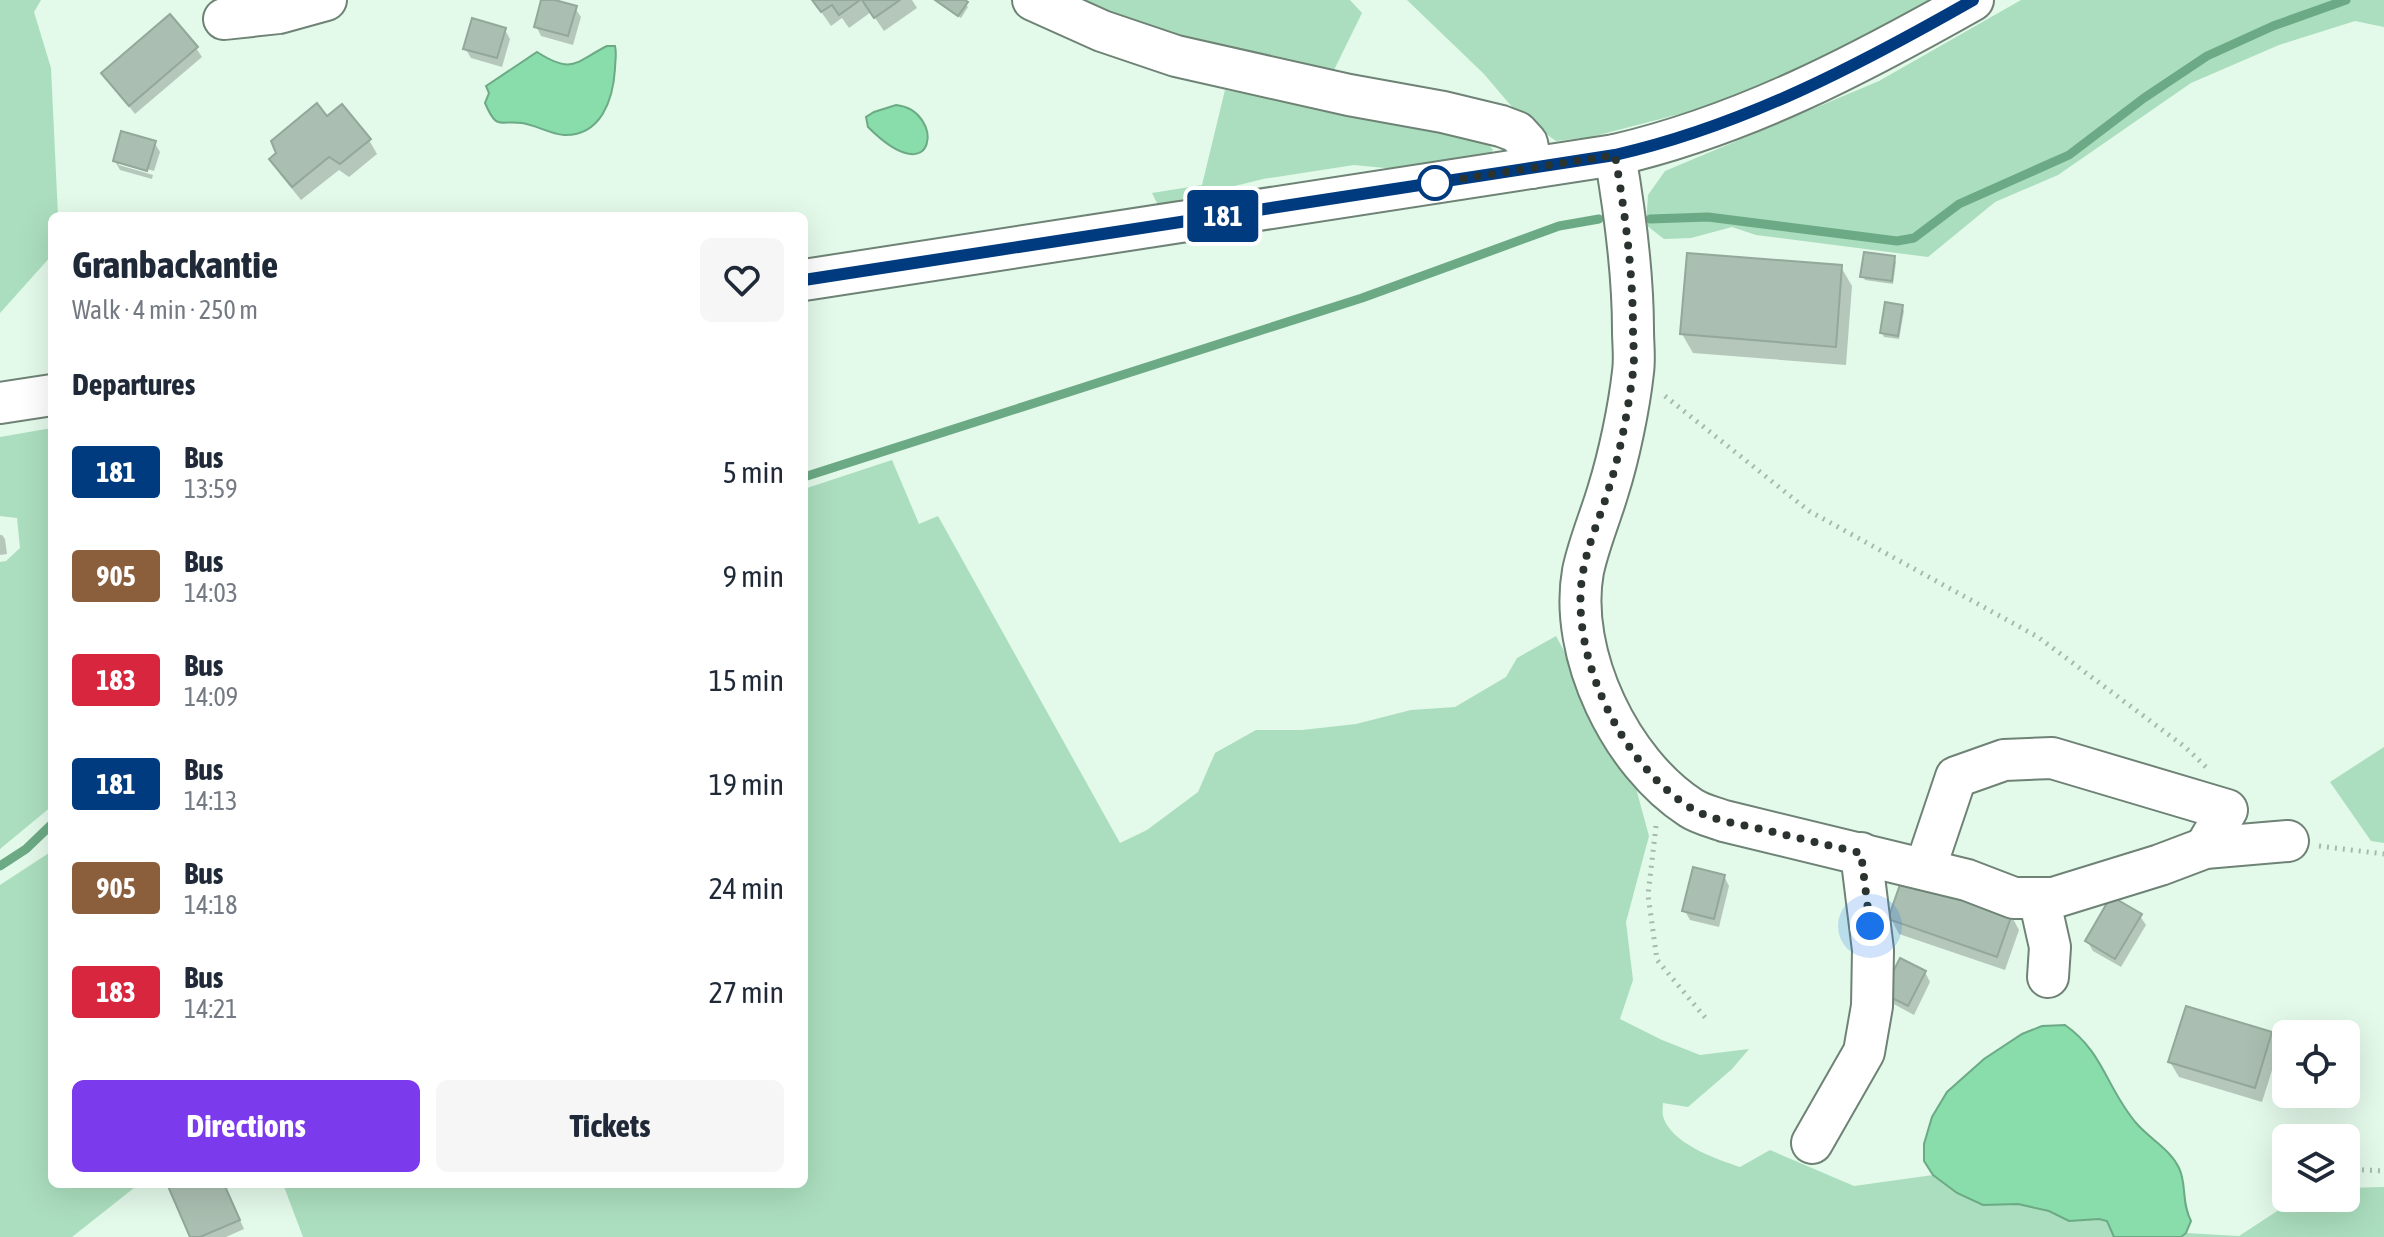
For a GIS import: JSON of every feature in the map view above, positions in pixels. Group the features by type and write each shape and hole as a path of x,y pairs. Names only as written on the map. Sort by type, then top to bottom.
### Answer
{"street":[{"path":"224,19 279,13 326,0"},
{"path":"1033,0 1102,31 1176,56 1501,126 1517,132 1527,143 1532,168"},
{"path":"808,279 1615,155 1700,133 1757,110 1894,45 1973,0"},
{"path":"1615,155 1633,286 1633,370 1609,490 1592,534 1583,574 1581,610 1593,670 1611,716 1630,748 1661,785 1693,809 1724,821 1967,880 2014,898 2053,898 2205,848 2288,841"},
{"path":"0,403 48,396"},
{"path":"1925,869 1956,777 2004,760 2052,758 2221,793 2205,848"},
{"path":"1812,1143 1864,1052 1872,1006 1873,950 1861,853"},
{"path":"2039,898 2050,947 2048,977"}],"path":[{"path":"1633,370 1809,511 2038,637 2185,747 2221,793"},
{"path":"1661,785 1648,895 1657,960 1708,1021"},
{"path":"2288,841 2384,854"},
{"path":"2360,1170 2384,1171"}],"shaded area":[{"path":"0,0 41,0 34,12 51,68 58,212 48,212 48,259 0,313"},
{"path":"1069,0 1350,0 1362,13 1332,74 1184,40"},
{"path":"1407,0 1931,0 1852,44 1722,103 1591,137 1556,141 1518,114 1484,74"},
{"path":"2021,0 2384,0 2384,27 2355,21 2279,45 2191,83 2058,175 1995,202 1928,257 1756,235 1732,227 1691,238 1664,239 1646,225 1648,195 1665,171 1879,81"},
{"path":"607,46 615,46 616,49 611,93 603,114 587,129 564,135 527,124 499,122 489,112 485,103 489,93 486,86 537,52 559,63 574,64"},
{"path":"1225,90 1480,133 1493,150 1485,160 1406,170 1354,165 1263,179 1158,205 1152,193 1202,185"},
{"path":"896,105 912,110 922,120 927,144 921,152 909,154 891,146 868,127 866,117"},
{"path":"48,429 48,809 0,849 0,562 6,561 20,548 17,518 0,516 0,437"},
{"path":"892,460 919,524 938,516 1120,843 1147,830 1198,792 1215,753 1256,730 1302,730 1356,724 1411,710 1455,707 1506,677 1517,658 1556,636 1634,781 1649,836 1626,922 1633,980 1620,1019 1700,1055 1749,1049 1732,1069 1688,1107 1663,1103 1667,1126 1695,1149 1740,1167 1770,1150 1854,1186 1933,1175 1957,1193 1983,1205 2018,1204 2049,1211 2069,1221 2107,1221 2114,1237 303,1237 285,1188 808,1188 808,488"},
{"path":"2384,747 2384,843 2371,841 2330,782"},
{"path":"48,854 48,1188 134,1188 72,1237 0,1237 0,885"},
{"path":"2065,1025 2097,1059 2137,1124 2170,1155 2179,1168 2191,1221 2181,1237 2114,1237 2107,1221 2099,1219 2069,1221 2049,1211 2018,1204 1983,1205 1957,1193 1933,1175 1924,1161 1924,1144 1932,1117 1947,1092 1984,1059 2022,1034 2042,1026"},
{"path":"2384,1187 2384,1237 2181,1237 2186,1233 2239,1236 2276,1212 2360,1212 2360,1188"}],"building":[{"path":"541,0 577,6 568,36 534,27"},
{"path":"812,0 860,0 839,15 832,5 821,12"},
{"path":"862,0 900,0 874,18"},
{"path":"935,0 965,0 968,2 958,16"},
{"path":"170,14 198,47 129,106 101,73"},
{"path":"472,18 506,28 497,58 463,49"},
{"path":"317,103 327,116 342,104 371,139 340,164 329,157 292,187 269,159 276,153 271,141"},
{"path":"121,131 156,141 147,171 113,161"},
{"path":"1864,252 1895,256 1892,281 1860,277"},
{"path":"1687,253 1842,265 1836,347 1680,334"},
{"path":"1885,302 1903,305 1898,336 1880,333"},
{"path":"1693,867 1725,875 1714,919 1682,911"},
{"path":"1903,876 2012,914 1997,957 1888,919"},
{"path":"2111,896 2142,914 2115,959 2085,941"},
{"path":"1900,958 1926,971 1908,1006 1882,993"},
{"path":"2186,1006 2272,1032 2255,1088 2168,1062"},
{"path":"169,1188 226,1188 240,1220 200,1237 190,1237"}],"waterway":[{"path":"1650,219 1708,217 1897,241 1914,238 1959,204 2069,155 2144,98 2207,56 2273,26 2346,0"},
{"path":"808,476 1362,298 1559,226 1599,219"},
{"path":"0,866 26,849 48,828"}],"bus line":[{"name":"181","path":"808,279 1280,208 1656,146 1700,133 1831,77 1973,0"}],"route":[{"path":"1435,183 1615,155 1633,286 1633,370 1609,490 1592,534 1583,574 1581,610 1596,682 1630,748 1661,785 1693,809 1724,821 1861,853 1870,926"}]}
